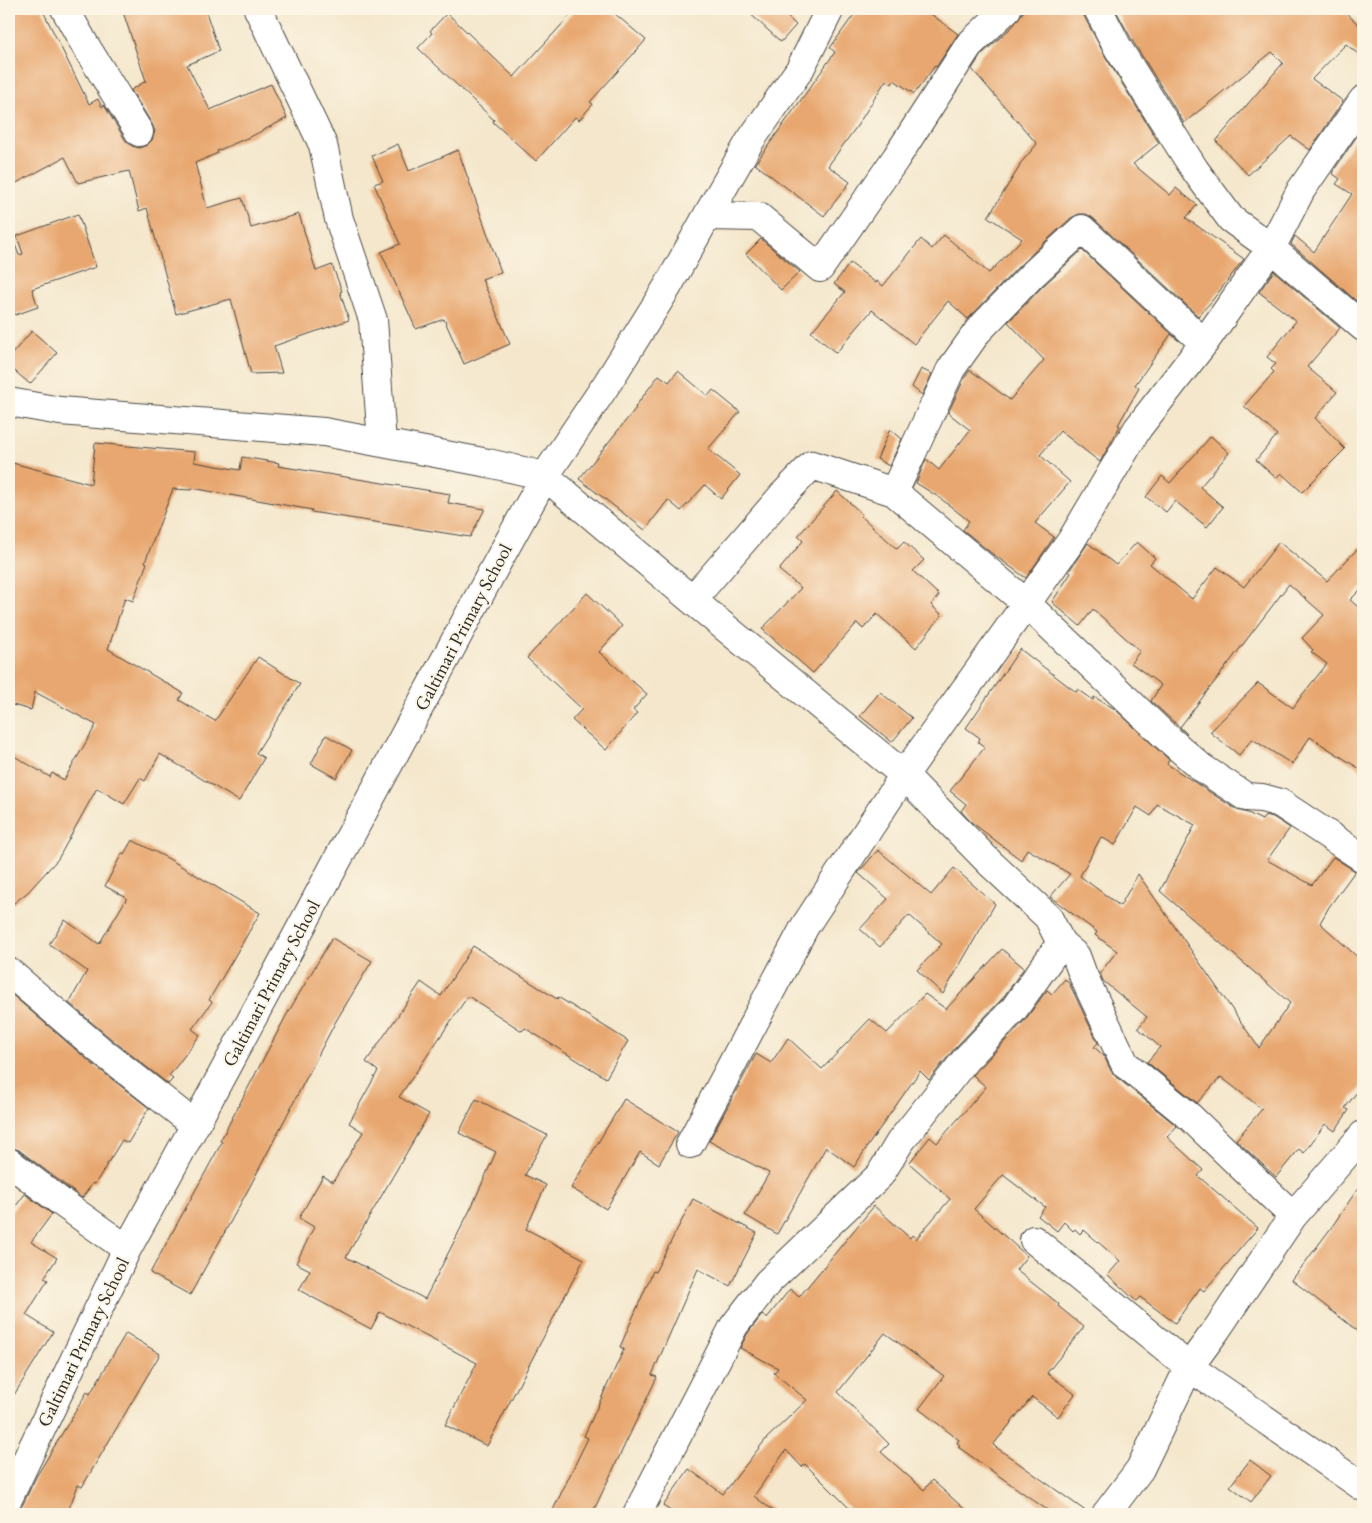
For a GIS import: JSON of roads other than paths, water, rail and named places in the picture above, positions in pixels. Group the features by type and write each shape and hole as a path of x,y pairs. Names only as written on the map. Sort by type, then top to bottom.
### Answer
{"street":[{"path":"65,9 139,132"},
{"path":"258,9 323,146 339,220 373,320 382,443"},
{"name":"Galtimari Primary School","path":"9,1497 127,1249 545,476 608,382 668,286 750,141 800,69 830,9"},
{"path":"707,216 759,217 820,268 896,158 969,45 1007,9"},
{"path":"1098,9 1118,48 1200,177 1231,219 1271,248 1363,327"},
{"path":"690,1144 805,926 904,775 1071,541 1138,428 1204,343 1271,248 1301,190 1363,100"},
{"path":"894,492 951,369 972,338 1032,275 1082,229 1204,343"},
{"path":"9,402 60,411 324,432 488,463 545,476 904,775 990,864 1048,917 1062,943 1076,956 1125,1064 1190,1117 1294,1216"},
{"path":"692,600 782,496 812,465 894,492 1026,603 1115,689 1202,768 1246,797 1262,798 1280,803 1363,858"},
{"path":"636,1514 734,1326 768,1282 880,1175 900,1142 966,1059 1014,1009 1062,943"},
{"path":"9,972 100,1050 195,1126"},
{"path":"1106,1514 1140,1469 1189,1367 1294,1216 1363,1135"},
{"path":"9,1162 127,1249"},
{"path":"1034,1240 1189,1367 1363,1487"}]}
